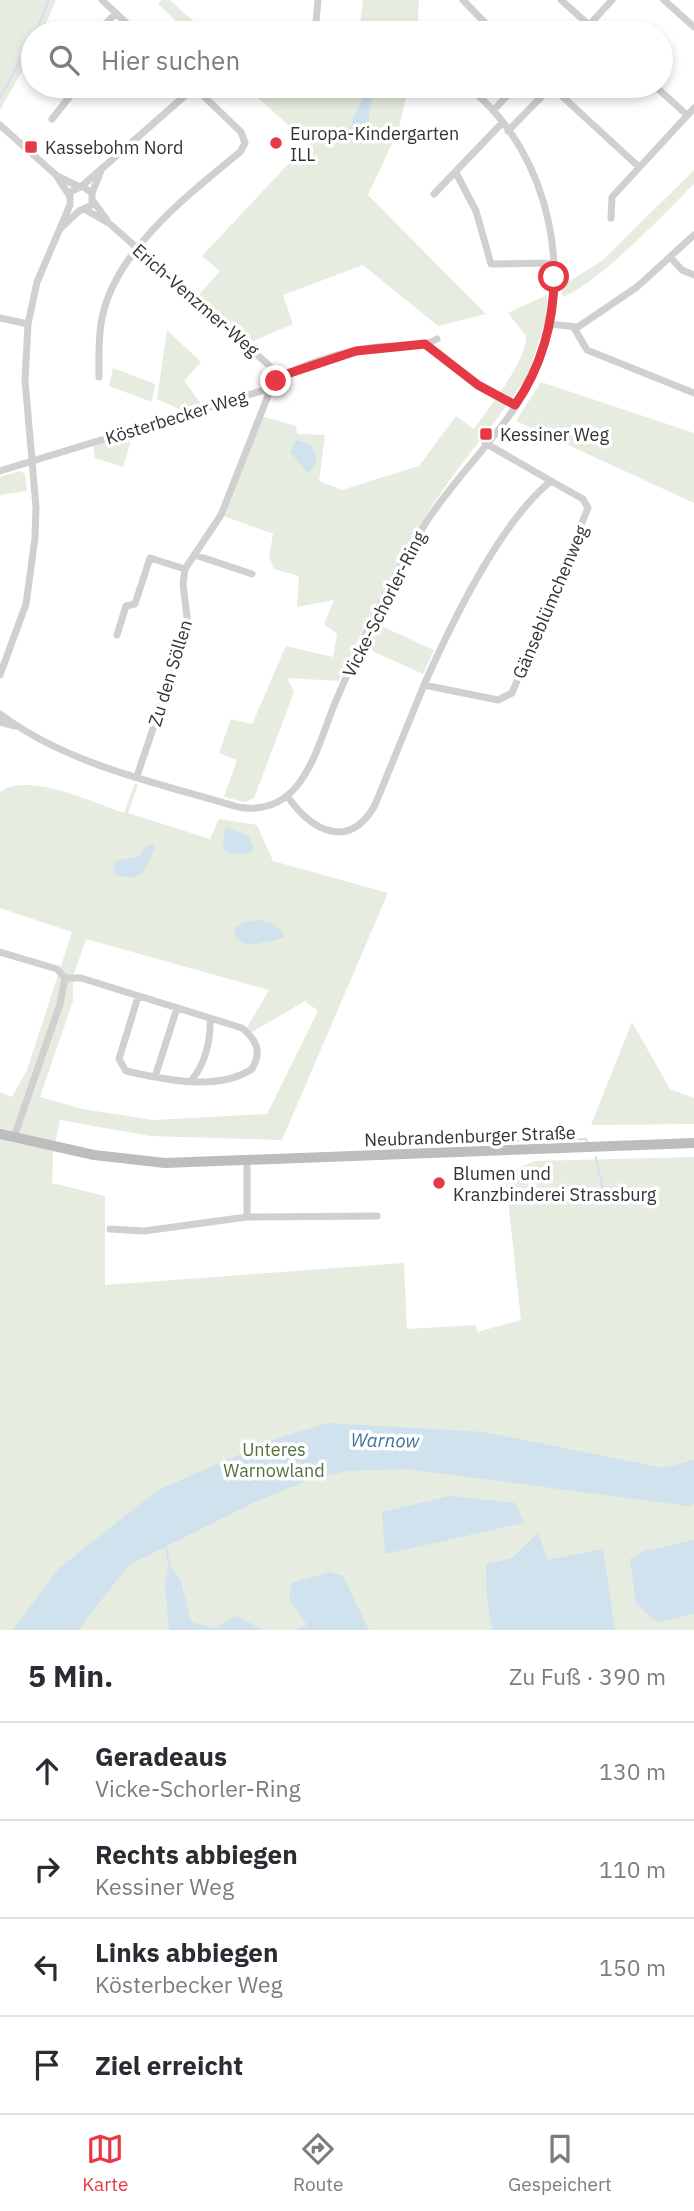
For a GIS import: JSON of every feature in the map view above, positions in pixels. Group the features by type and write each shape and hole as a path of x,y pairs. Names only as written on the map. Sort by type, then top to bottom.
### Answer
{"main road":[{"name":"Neubrandenburger Straße","path":"0,1135 134,1161 247,1160 694,1143"}],"street":[{"path":"102,0 123,21"},
{"path":"316,21 318,0"},
{"path":"463,0 483,21"},
{"path":"561,0 585,21"},
{"path":"593,21 612,0"},
{"path":"664,0 694,27"},
{"path":"108,21 116,13"},
{"path":"52,119 69,98"},
{"path":"69,195 101,171 182,98"},
{"path":"99,377 105,306 120,272 190,193 240,152 245,143 241,132 207,98"},
{"name":"Vicke-Schorler-Ring","path":"288,797 308,773 354,660 407,552 441,499 515,405 536,368 549,324 554,298 554,262 551,232 541,194 528,164 508,131 479,98"},
{"path":"493,111 505,98"},
{"path":"508,131 540,98"},
{"path":"562,98 639,167"},
{"path":"668,98 687,115"},
{"path":"611,218 612,197 694,108"},
{"path":"434,194 502,123"},
{"path":"0,125 56,175 69,195 70,205 40,272 28,324 25,380 36,523 29,587 14,643 0,676"},
{"path":"60,230 83,211 93,197 101,171"},
{"path":"456,173 476,211 491,264 554,262"},
{"path":"56,175 80,186 93,197"},
{"name":"Erich-Venzmer-Weg","path":"93,197 110,224 137,250 281,376"},
{"path":"70,205 83,211"},
{"name":"Erich-Venzmer-Weg","path":"83,211 110,224"},
{"path":"549,324 574,328 614,303 671,258 694,235"},
{"path":"671,258 682,270 694,275"},
{"path":"0,318 28,324"},
{"path":"574,328 584,347 592,353 694,393"},
{"path":"281,376 356,351 425,344 437,339"},
{"path":"425,344 478,385 515,405"},
{"name":"Kösterbecker Weg","path":"0,471 271,388 281,376"},
{"path":"117,635 126,606 135,604 150,558 185,569 221,516 271,388"},
{"name":"Gänseblümchenweg","path":"424,685 498,701 512,693 588,508 583,499 485,443"},
{"path":"0,722 15,726 83,759 248,809 267,807 288,797 304,819 328,831 344,830 362,821 375,805 424,685 475,581 518,519 551,481"},
{"path":"195,555 252,574"},
{"name":"Zu den Söllen","path":"137,776 188,625 183,584 185,569"},
{"path":"0,714 15,726"},
{"path":"0,952 57,969 65,978 81,978 242,1028 257,1048 256,1063 252,1069 235,1077 191,1081 126,1071 120,1064 138,997"},
{"path":"13,1137 60,1004 65,978"},
{"path":"155,1077 177,1009"},
{"path":"191,1081 199,1071 211,1034 210,1019"},
{"path":"247,1160 247,1217"},
{"path":"110,1229 144,1231 247,1217 377,1216"}],"green space":[{"path":"0,0 56,0 47,21 21,21 21,73 0,110"},
{"path":"161,0 170,0 193,21 176,21 158,4"},
{"path":"363,0 419,0 418,21 360,21"},
{"path":"258,98 406,98 398,131 368,195 486,314 438,326 363,265 283,295 293,324 251,342 197,297 220,271 202,256 308,143"},
{"path":"694,170 694,184 649,229 593,279 562,297 563,285 602,261"},
{"path":"547,295 548,313 527,377 488,431 485,429 481,435 483,437 439,496 402,554 339,681 287,678 294,692 254,798 245,802 224,797 237,760 219,753 231,719 252,724 286,646 333,657 337,634 324,624 334,600 297,607 299,576 274,569 269,557 273,534 221,515 261,416 296,426 297,434 325,435 319,481 342,490 419,466 456,416 474,429 506,384 525,346 526,336 508,313"},
{"path":"167,330 201,362 184,381 202,405 183,411 157,399"},
{"path":"113,368 155,384 152,402 109,386"},
{"path":"541,382 694,433 694,503 516,421"},
{"path":"134,430 123,467 95,458 93,443"},
{"path":"20,471 25,474 27,491 0,495 0,477"},
{"path":"379,625 434,650 423,674 368,649"},
{"name":"Unteres Warnowland","path":"135,783 138,785 128,813 210,839 219,819 257,825 273,861 388,893 282,1140 150,1136 60,1120 53,1154 52,1183 105,1196 105,1285 404,1263 407,1329 476,1325 477,1332 521,1320 505,1173 535,1161 694,1157 694,1630 0,1630 0,1092 12,1097 27,1070 72,932 0,908 0,792 12,786 44,787 79,796 124,813","holes":["86,939 269,990 245,1031 249,1034 305,1001 318,1011 267,1114 153,1120 82,1109 40,1097 73,1001 73,977"]},
{"path":"632,1022 670,1089 694,1098 694,1124 591,1125"}],"water":[{"path":"363,98 372,98 369,113 369,139 363,141 351,134 353,118"},
{"path":"296,440 311,445 317,460 309,474 290,452"},
{"path":"227,827 248,836 254,847 251,853 230,854 223,850"},
{"path":"154,845 155,848 142,873 133,877 116,875 113,867 116,861 139,856 147,846"},
{"path":"259,920 272,923 284,934 283,938 252,944 235,937 235,928 243,922"},
{"name":"Warnow","path":"327,1423 484,1432 663,1468 694,1460 694,1504 688,1506 408,1469 347,1471 306,1481 257,1501 129,1565 78,1630 13,1630 58,1569 158,1490 270,1441"},
{"path":"450,1496 515,1503 524,1523 385,1554 382,1512"},
{"path":"538,1533 548,1560 603,1549 615,1630 492,1630 487,1600 486,1564 512,1558"},
{"path":"694,1540 694,1614 657,1622 636,1604 630,1559 645,1551"},
{"path":"169,1566 180,1578 191,1622 215,1628 237,1616 263,1630 169,1630 165,1583"},
{"path":"329,1572 343,1576 369,1630 294,1630 307,1625 289,1599 292,1583"}],"waterway":[{"path":"40,21 49,0"},
{"path":"0,98 21,59"},
{"path":"448,1143 586,1139 587,1142"},
{"path":"596,1157 604,1195"},
{"path":"166,1547 169,1566"}],"place":[{"name":"Europa-Kindergarten ILL","path":"276,143"},
{"name":"Kassebohm Nord","path":"31,147"},
{"name":"Kessiner Weg","path":"486,434"},
{"name":"Blumen und Kranzbinderei Strassburg","path":"439,1183"}],"route":[{"path":"276,381 281,376 356,351 425,344 478,385 515,405 529,383 544,345 553,305 554,277"}]}
